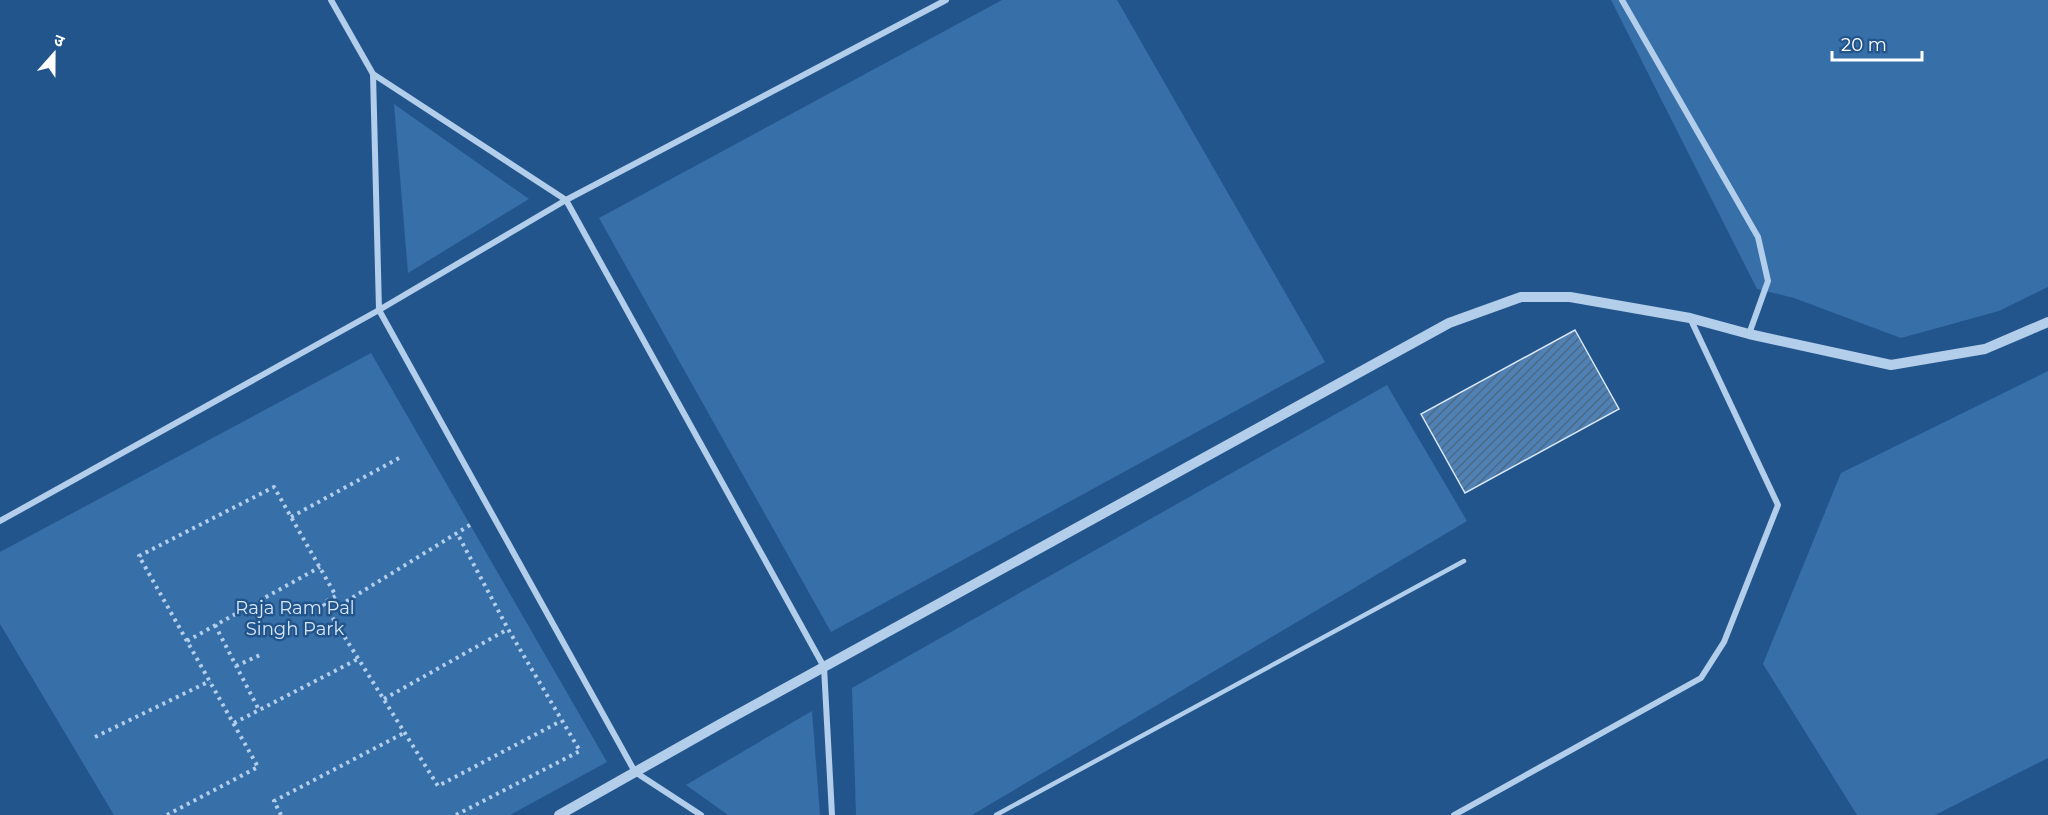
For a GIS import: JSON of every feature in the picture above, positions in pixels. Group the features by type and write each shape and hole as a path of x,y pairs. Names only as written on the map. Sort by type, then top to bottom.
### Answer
{"street":[{"path":"332,0 373,74 379,310 635,772 701,815"},
{"path":"0,521 379,310 566,200 946,0"},
{"path":"1622,0 1758,237 1768,281 1749,334"},
{"path":"373,74 566,200 824,667 831,815"},
{"path":"559,815 1449,324 1521,297 1570,297 1690,318 1749,334 1891,365 1985,348 2048,322"},
{"path":"1454,815 1701,678 1724,642 1778,505 1690,318"}],"lane":[{"path":"996,815 1464,561"}],"path":[{"path":"291,518 401,457"},
{"path":"166,815 258,767 139,556 274,487 336,596 323,603 438,786 561,721"},
{"path":"329,612 470,525"},
{"path":"456,815 580,751 508,629 457,533"},
{"path":"187,641 320,567"},
{"path":"215,625 259,710"},
{"path":"384,699 508,629"},
{"path":"237,666 260,655"},
{"path":"234,723 358,658"},
{"path":"95,737 210,681"},
{"path":"281,815 274,801 404,733"}],"green space":[{"path":"1002,0 1117,0 1325,362 831,632 599,218"},
{"path":"1611,0 2048,0 2048,287 1999,311 1901,338 1794,298 1757,289"},
{"path":"394,104 529,199 408,273"},
{"name":"Raja Ram Pal Singh Park","path":"371,353 607,762 510,815 114,815 0,624 0,552"},
{"path":"2048,371 2048,758 1935,815 1857,815 1763,664 1841,473"},
{"path":"1387,385 1467,521 972,815 856,815 852,688"},
{"path":"812,711 820,815 728,815 686,785"}],"building":[{"path":"1575,330 1619,409 1465,493 1421,414"}]}
